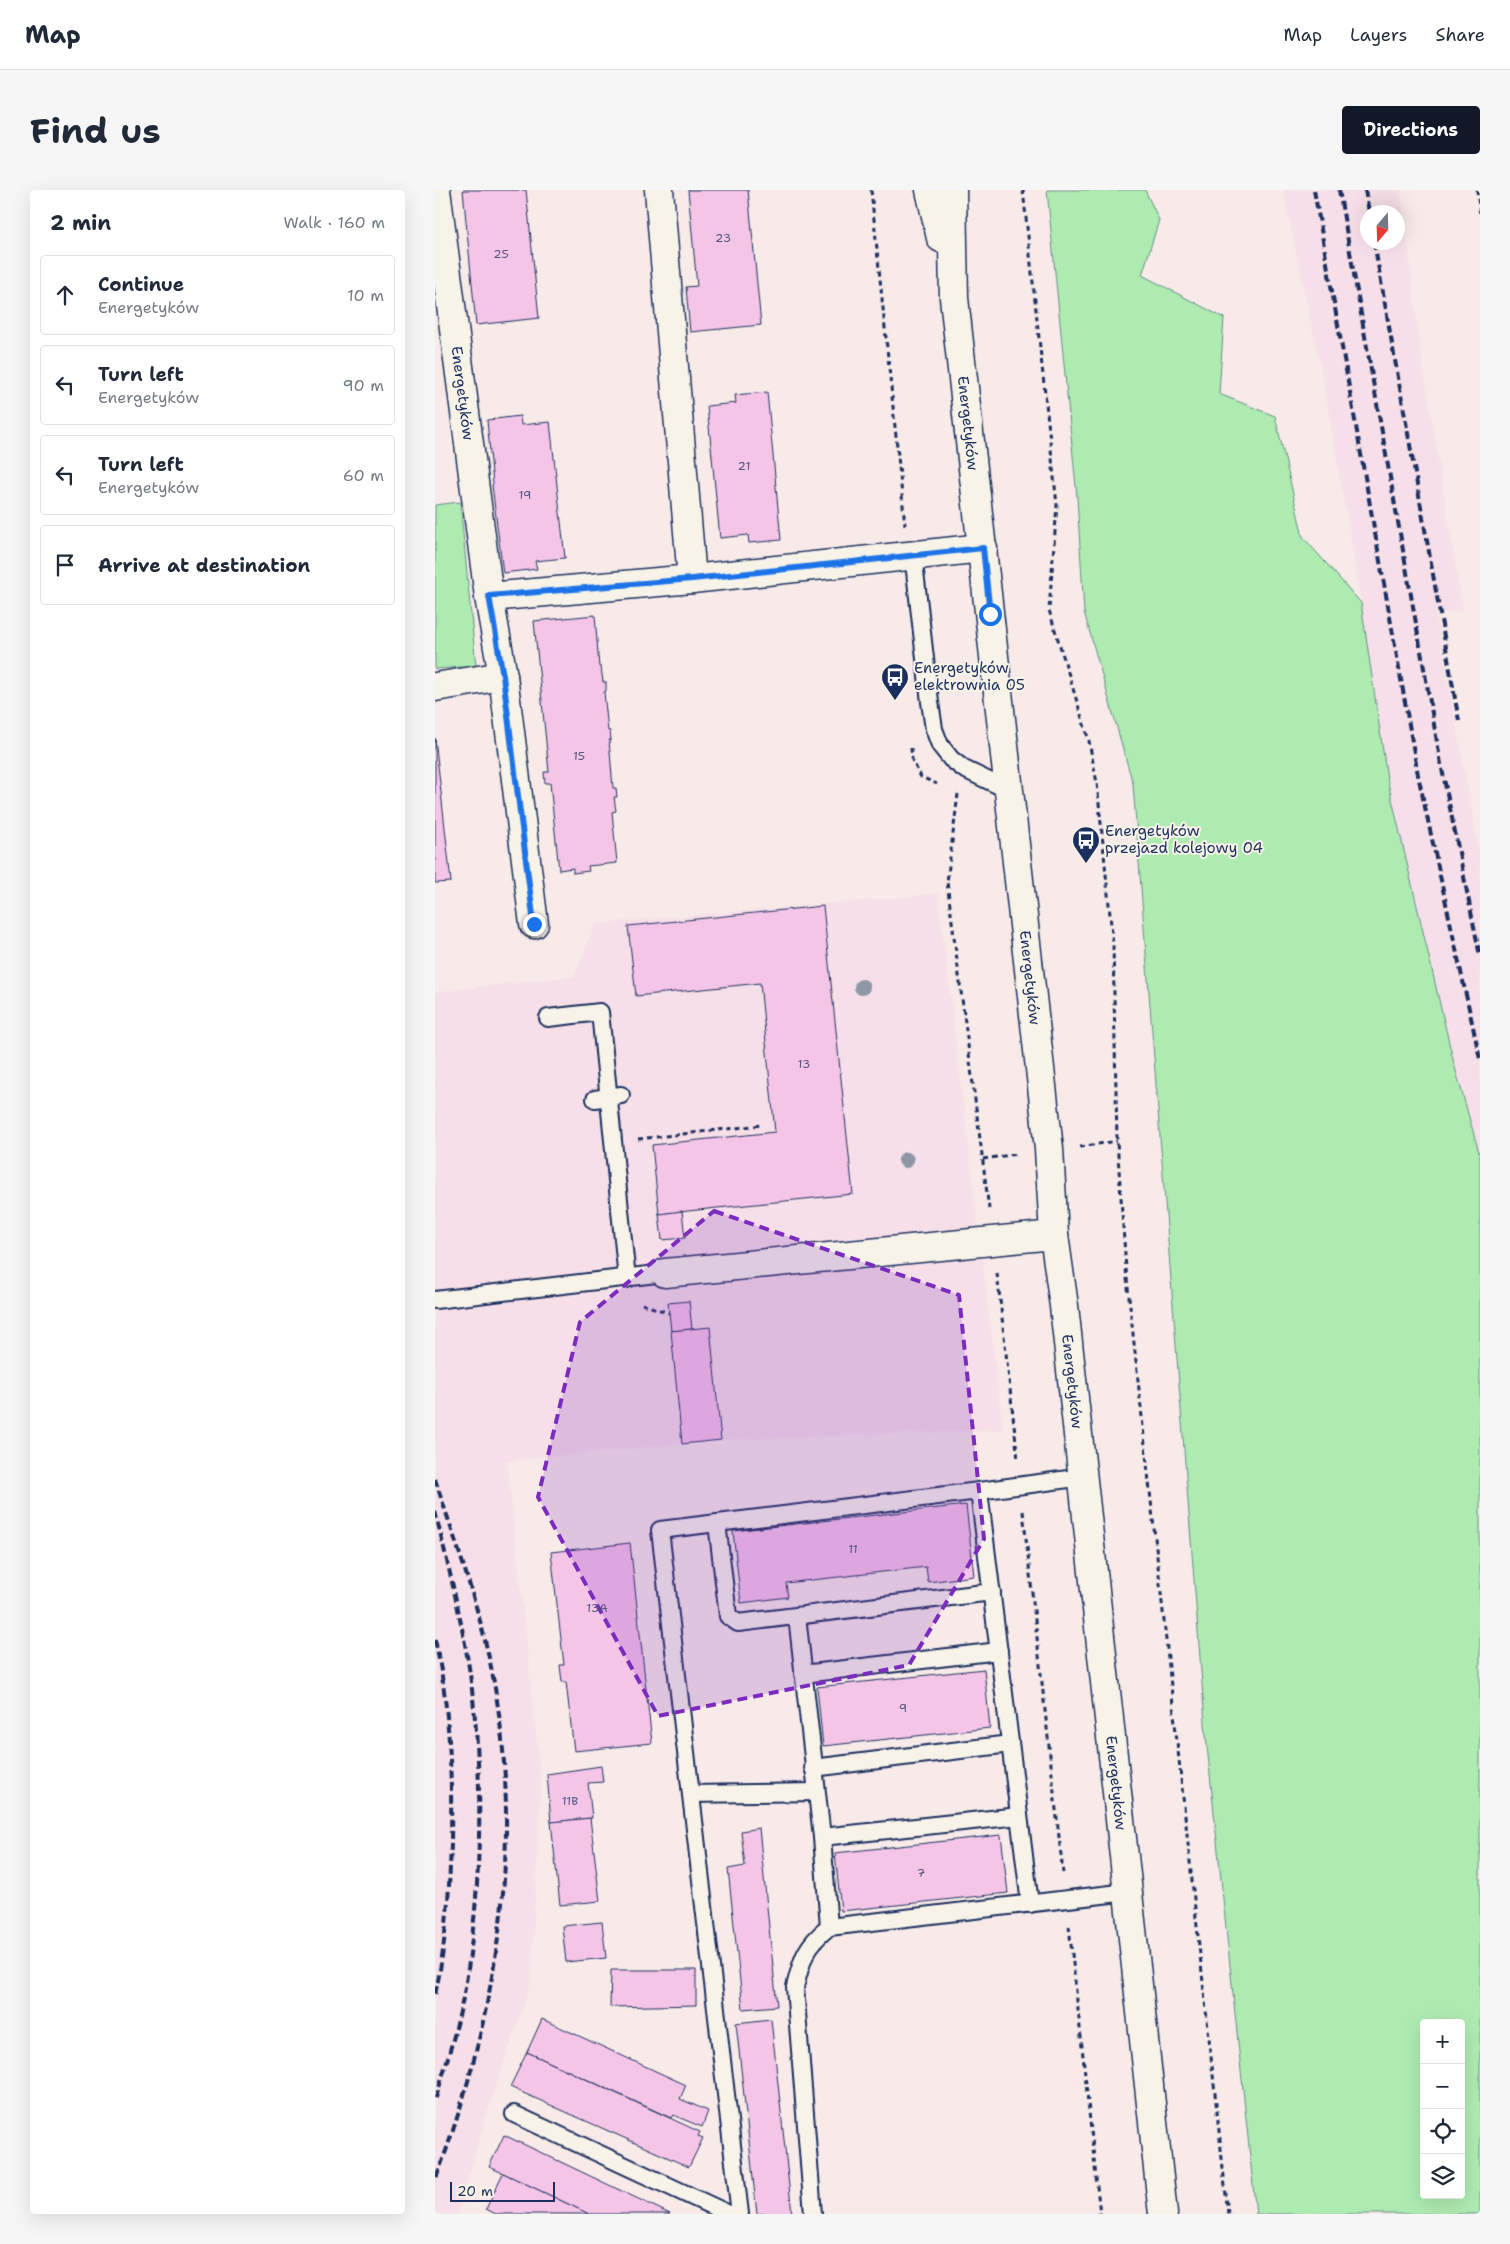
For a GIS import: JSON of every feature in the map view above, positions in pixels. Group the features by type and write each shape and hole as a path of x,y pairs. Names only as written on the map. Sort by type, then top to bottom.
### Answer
{"main road":[{"name":"Energetyków","path":"436,190 489,596 503,676 534,924"},
{"path":"659,190 692,579"},
{"name":"Energetyków","path":"930,190 954,298"},
{"name":"Energetyków","path":"952,190 954,298 1010,791 1049,1150 1054,1235 1064,1306 1163,2214"},
{"path":"489,596 692,579 983,548"},
{"path":"435,686 503,676"},
{"path":"665,1273 1054,1235"}],"lane":[{"path":"913,554 934,729 940,745 951,759 964,769 1010,791"},
{"path":"548,1018 600,1012 609,1049 608,1098 627,1279"},
{"path":"435,1300 627,1279 665,1273"},
{"path":"740,2214 660,1530 1083,1477"},
{"path":"979,1491 1029,1904"},
{"path":"717,1523 728,1616 739,1623 991,1592"},
{"path":"797,1616 822,1837 829,1927"},
{"path":"803,1674 999,1650"},
{"path":"813,1768 1010,1744"},
{"path":"691,1794 817,1792"},
{"path":"822,1837 1019,1816"},
{"path":"813,2214 795,1988 802,1957 818,1936 829,1927 1128,1892"},
{"path":"514,2114 729,2214"}],"path":[{"path":"871,190 905,523 913,554"},
{"path":"1023,190 1057,505 1049,610 1089,741 1097,784 1113,945 1117,1141 1126,1269 1228,2214"},
{"path":"1477,190 1480,214"},
{"path":"910,740 912,760 921,777 945,786"},
{"path":"953,790 958,795 947,882 993,1241 1100,2214"},
{"path":"633,1139 762,1125"}],"highlighted area":[{"path":"714,1211 959,1295 984,1539 909,1665 658,1716 538,1497 580,1322"}],"shaded area":[{"path":"1283,190 1401,190 1403,205 1360,205 1360,250 1405,250 1405,223 1421,354 1463,611 1436,614 1480,858 1480,1158 1454,1064 1387,778 1358,582 1323,378"},
{"path":"938,894 1003,1430 721,1440 507,1461 541,1780 531,1983 486,2115 458,2214 435,2214 435,992 575,976 595,924"}],"green space":[{"path":"1047,190 1145,190 1159,220 1142,275 1224,318 1219,394 1275,416 1303,537 1361,603 1387,778 1454,1064 1480,1156 1480,2214 1256,2214 1206,1736 1133,784 1084,612 1077,497"},
{"path":"460,502 476,666 435,669 435,505"}],"building":[{"path":"463,190 526,190 539,318 476,325"},
{"path":"688,190 748,190 761,325 690,332 686,287 697,286"},
{"path":"767,392 781,540 749,543 748,535 720,538 707,406 736,403 735,395"},
{"path":"520,416 521,425 550,422 565,558 535,561 537,569 503,573 492,485 487,420"},
{"path":"595,615 599,667 601,667 603,682 606,682 606,691 604,692 608,731 610,731 611,740 609,740 613,788 616,788 617,797 614,797 616,811 612,812 617,863 588,866 589,871 573,873 573,868 559,870 550,783 545,783 544,772 549,772 534,621"},
{"path":"435,738 451,882 435,883"},
{"path":"823,906 853,1194 659,1214 652,1145 775,1132 760,983 636,996 628,926"},
{"path":"682,1211 685,1238 662,1240 659,1214"},
{"path":"689,1301 692,1329 671,1331 668,1303"},
{"path":"710,1327 721,1440 682,1444 671,1331"},
{"path":"966,1505 974,1576 928,1582 926,1567 786,1583 788,1597 741,1603 733,1531"},
{"path":"630,1543 652,1743 574,1751 566,1682 562,1682 560,1665 564,1665 551,1552"},
{"path":"984,1669 990,1728 823,1746 817,1687"},
{"path":"601,1766 603,1782 588,1783 592,1818 551,1822 547,1774"},
{"path":"590,1818 600,1901 560,1905 551,1822"},
{"path":"759,1828 777,2006 743,2009 728,1869 745,1866 741,1831"},
{"path":"1001,1835 1008,1893 841,1911 835,1853"},
{"path":"602,1922 606,1958 566,1962 562,1926"},
{"path":"611,1970 696,1970 696,2005 610,2007"},
{"path":"542,2019 686,2085 680,2099 708,2111 702,2127 673,2115 671,2118 527,2052"},
{"path":"771,2019 792,2214 757,2214 736,2023"},
{"path":"527,2052 700,2132 698,2136 703,2138 689,2167 510,2087"},
{"path":"504,2135 670,2214 589,2214 489,2167"},
{"path":"503,2173 589,2214 496,2214 486,2209"}],"railway":[{"path":"1314,190 1418,775 1480,1059"},
{"path":"1339,190 1441,764 1480,956"},
{"path":"1365,190 1368,205"},
{"path":"1375,250 1459,721"},
{"path":"435,1479 473,1596 486,1643 501,1732 506,1797 505,1862 499,1927 489,1992 475,2056 457,2119 435,2181"},
{"path":"435,1511 467,1654 475,1713 479,1792 478,1871 471,1949 465,1988 455,2031 435,2101"},
{"path":"435,1640 447,1716 451,1818 446,1920 442,1958 435,1995"}],"place":[{"name":"Energetyków elektrownia 05","path":"895,701"},
{"name":"Energetyków przejazd kolejowy 04","path":"1086,864"}],"route":[{"path":"534,924 503,676 489,596 692,579 983,548 990,614"}]}
